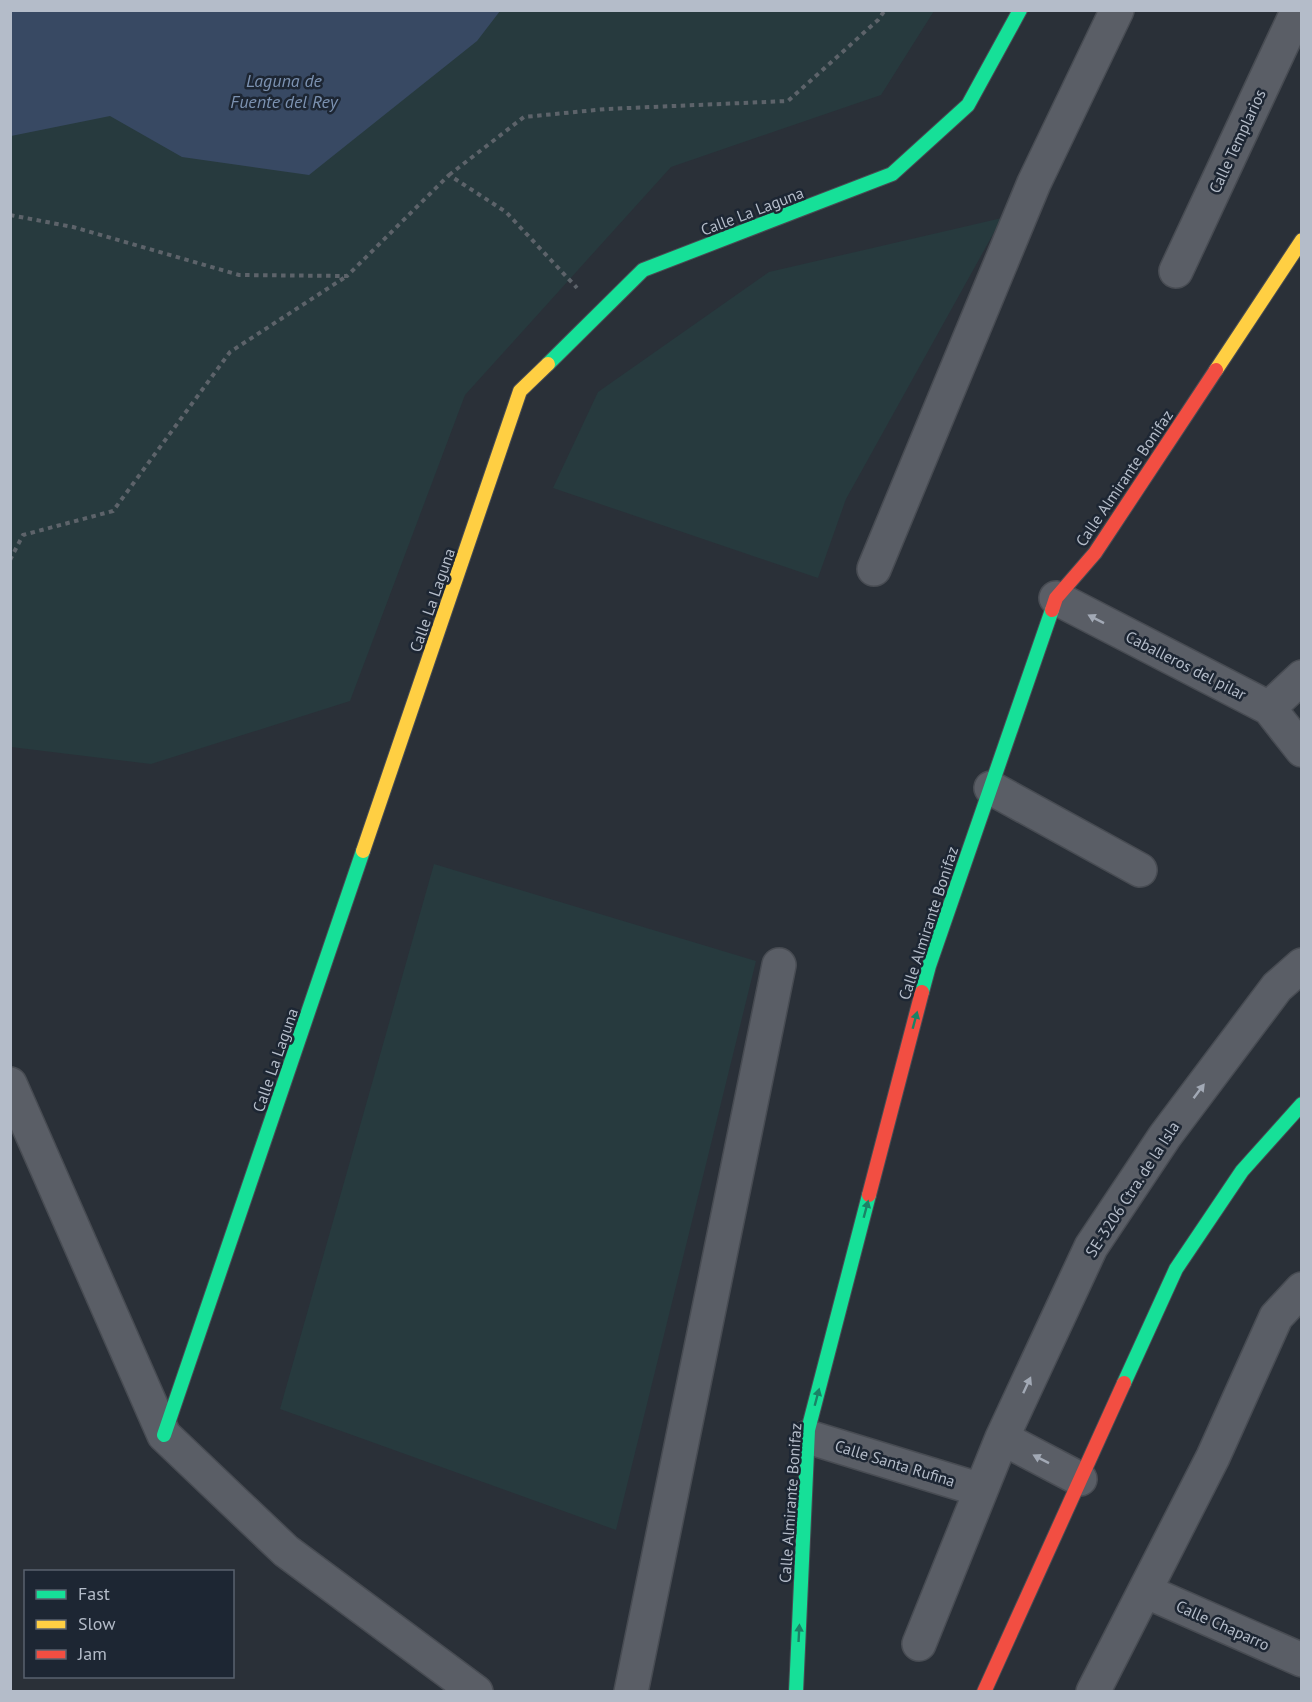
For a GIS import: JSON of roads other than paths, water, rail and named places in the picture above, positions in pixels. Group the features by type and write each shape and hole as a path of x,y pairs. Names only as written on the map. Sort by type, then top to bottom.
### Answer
{"street":[{"name":"Calle La Laguna","path":"164,1435 520,391 643,270 892,174 968,105 1020,10"},
{"path":"873,569 1034,183 1117,10"},
{"name":"Calle Templarios","path":"1176,271 1298,10"},
{"name":"Calle Almirante Bonifaz","path":"796,1692 808,1430 929,966 1056,598 1095,553 1302,240"},
{"name":"Caballeros del pilar","path":"1056,598 1269,708 1302,750"},
{"path":"1269,708 1302,677"},
{"path":"991,788 1140,870"},
{"path":"631,1692 779,965"},
{"name":"SE-3206 Ctra. de la Isla","path":"920,1644 1002,1438 1091,1247 1165,1136 1277,987 1302,965"},
{"path":"10,1084 164,1435 286,1551 476,1692"},
{"path":"984,1692 1176,1269 1242,1171 1302,1104"},
{"path":"1093,1692 1213,1457 1289,1323 1302,1289"},
{"name":"Calle Santa Rufina","path":"808,1437 981,1490"},
{"path":"1002,1438 1080,1479"},
{"name":"Calle Chaparro","path":"1145,1591 1302,1660"}],"water":[{"name":"Laguna de Fuente del Rey","path":"11,10 500,11 477,41 309,175 182,157 110,116 11,136"}]}
